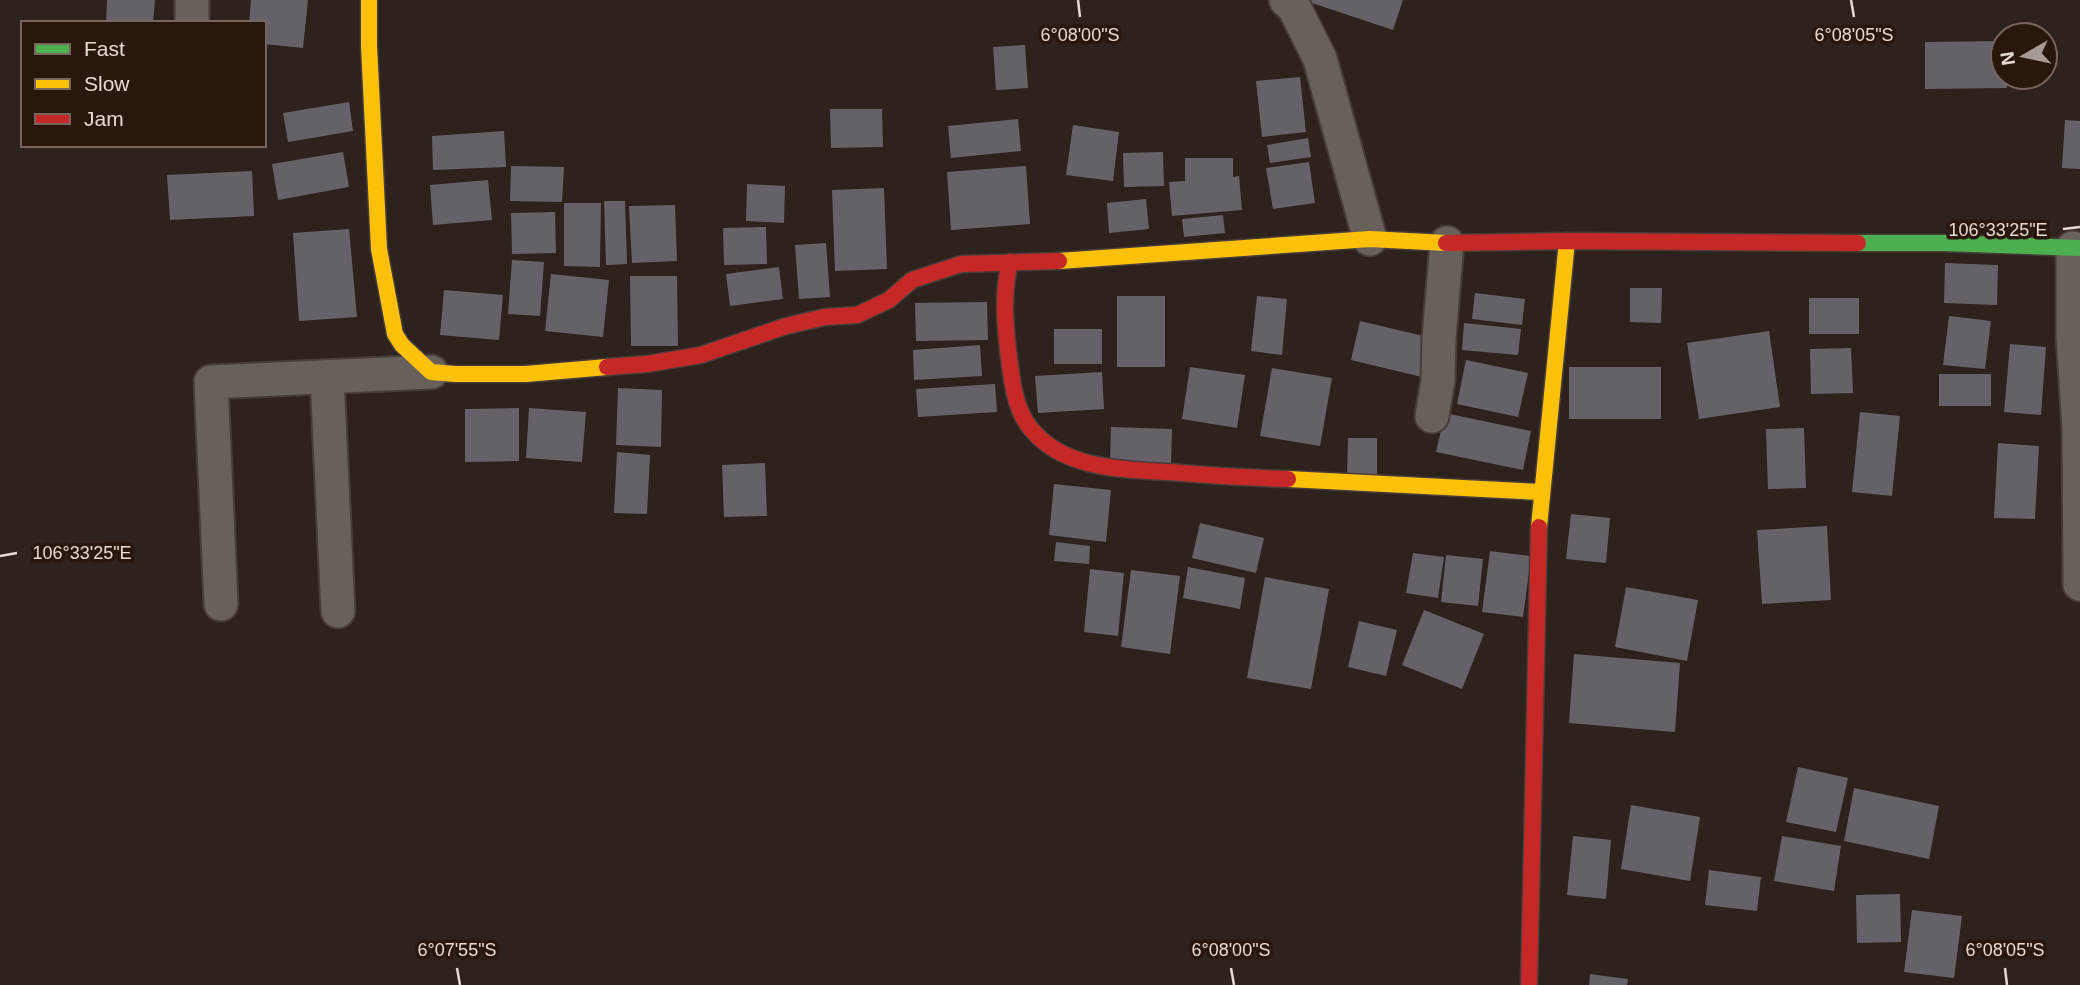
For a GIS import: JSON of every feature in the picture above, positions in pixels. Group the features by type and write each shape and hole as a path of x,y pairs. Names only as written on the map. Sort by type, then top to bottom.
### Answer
{"street":[{"path":"192,0 192,21"},
{"path":"369,0 379,249 395,334 402,345 430,372"},
{"path":"1286,0 1294,7 1320,59 1370,239"},
{"path":"221,604 211,382 430,372 526,374 634,365 701,355 786,326 825,317 857,315 889,300 912,280 961,264 1056,261 1370,239 1447,243 1942,243 2077,248 2073,337 2079,428 2080,584"},
{"path":"1529,985 1540,492 1567,241"},
{"path":"1432,416 1438,380 1447,243"},
{"path":"1010,261 1005,290 1008,335 1013,384 1023,418 1048,445 1083,463 1246,478 1313,479 1540,492"},
{"path":"327,377 338,611"}],"building":[{"path":"107,0 155,0 153,21 106,21"},
{"path":"251,0 308,0 303,48 266,44 266,21 249,21"},
{"path":"1303,0 1403,0 1393,30"},
{"path":"1989,41 1989,88 1925,89 1925,42"},
{"path":"1025,45 1028,88 996,90 993,47"},
{"path":"1300,77 1306,132 1262,137 1256,81"},
{"path":"349,102 353,131 288,142 283,113"},
{"path":"830,109 882,109 883,147 831,148"},
{"path":"1018,119 1021,151 951,158 948,126"},
{"path":"2065,120 2080,121 2080,169 2062,168"},
{"path":"1073,125 1119,132 1113,181 1066,175"},
{"path":"504,131 506,167 433,170 432,136"},
{"path":"1308,138 1311,157 1270,163 1267,145"},
{"path":"343,152 349,187 278,200 272,164"},
{"path":"1163,152 1164,186 1124,187 1123,153"},
{"path":"1185,158 1233,158 1233,177 1239,176 1242,210 1172,216 1169,182 1185,181"},
{"path":"1309,162 1315,203 1273,209 1266,168"},
{"path":"511,166 564,167 562,202 510,201"},
{"path":"1026,166 1030,224 951,230 947,172"},
{"path":"252,171 254,216 170,220 167,175"},
{"path":"488,180 492,220 433,225 430,185"},
{"path":"747,184 785,186 784,223 746,221"},
{"path":"884,188 887,269 835,271 832,190"},
{"path":"1146,199 1149,229 1109,233 1107,203"},
{"path":"604,201 625,201 627,264 606,265"},
{"path":"564,203 601,203 600,267 564,266"},
{"path":"675,205 677,261 632,263 629,206"},
{"path":"555,212 556,253 512,254 511,213"},
{"path":"1223,215 1225,233 1184,237 1182,219"},
{"path":"766,227 767,264 724,265 723,228"},
{"path":"349,229 357,317 299,321 293,233"},
{"path":"826,243 830,297 799,299 795,245"},
{"path":"512,260 544,262 540,316 508,314"},
{"path":"1945,263 1998,265 1997,305 1944,303"},
{"path":"779,267 783,299 730,306 726,274"},
{"path":"551,274 609,280 603,337 545,331"},
{"path":"630,276 677,276 678,346 631,346"},
{"path":"1630,288 1662,288 1661,323 1630,322"},
{"path":"444,290 503,295 499,340 440,335"},
{"path":"1475,293 1525,299 1522,325 1472,319"},
{"path":"1117,296 1165,296 1165,367 1117,367"},
{"path":"1257,296 1287,299 1282,355 1251,351"},
{"path":"1809,298 1859,298 1859,334 1809,334"},
{"path":"987,302 988,340 916,341 915,303"},
{"path":"1949,316 1991,321 1985,369 1943,365"},
{"path":"1360,321 1432,338 1422,377 1351,360"},
{"path":"1464,323 1521,329 1518,355 1462,350"},
{"path":"1054,329 1102,329 1102,364 1054,364"},
{"path":"1769,331 1780,407 1699,419 1687,343"},
{"path":"2010,344 2046,347 2041,415 2004,412"},
{"path":"980,345 982,376 914,380 913,350"},
{"path":"1851,348 1853,393 1811,394 1810,349"},
{"path":"1466,360 1528,373 1518,417 1457,404"},
{"path":"1190,367 1245,375 1237,428 1182,419"},
{"path":"1569,367 1661,367 1661,419 1569,419"},
{"path":"1272,368 1332,378 1320,446 1260,436"},
{"path":"1102,372 1104,409 1038,413 1035,376"},
{"path":"1939,374 1991,374 1991,406 1939,406"},
{"path":"995,384 997,412 918,417 916,389"},
{"path":"618,388 662,390 661,447 616,445"},
{"path":"519,408 519,461 465,462 465,409"},
{"path":"529,408 586,412 582,462 526,458"},
{"path":"1860,412 1900,416 1892,496 1852,492"},
{"path":"1445,413 1531,431 1523,470 1436,452"},
{"path":"1111,427 1172,429 1171,466 1110,464"},
{"path":"1804,428 1806,488 1768,489 1766,429"},
{"path":"1348,438 1377,438 1377,478 1347,477"},
{"path":"1998,443 2039,446 2035,519 1994,518"},
{"path":"617,452 650,455 647,514 614,513"},
{"path":"765,463 767,516 724,517 722,465"},
{"path":"1054,484 1111,490 1106,542 1049,535"},
{"path":"1571,514 1610,518 1606,563 1566,559"},
{"path":"1200,523 1264,538 1256,573 1192,558"},
{"path":"1827,526 1831,600 1762,604 1757,530"},
{"path":"1056,542 1090,546 1089,564 1054,561"},
{"path":"1490,551 1531,556 1523,617 1482,612"},
{"path":"1413,553 1444,557 1438,598 1406,593"},
{"path":"1446,555 1483,559 1478,606 1441,602"},
{"path":"1188,567 1245,578 1240,609 1183,598"},
{"path":"1090,569 1124,573 1118,636 1084,632"},
{"path":"1131,570 1180,576 1170,654 1121,647"},
{"path":"1265,577 1329,589 1311,689 1247,678"},
{"path":"1626,587 1698,600 1687,661 1615,647"},
{"path":"1424,610 1484,634 1462,689 1402,665"},
{"path":"1359,621 1397,630 1386,676 1348,667"},
{"path":"1574,654 1680,663 1675,732 1569,723"},
{"path":"1798,767 1848,778 1836,832 1786,822"},
{"path":"1854,788 1939,806 1929,859 1844,841"},
{"path":"1631,805 1700,817 1690,881 1621,869"},
{"path":"1573,836 1611,840 1606,899 1567,895"},
{"path":"1782,836 1841,846 1834,891 1774,881"},
{"path":"1709,870 1761,877 1757,911 1705,905"},
{"path":"1900,894 1901,942 1857,943 1856,895"},
{"path":"1912,910 1962,916 1954,978 1904,972"},
{"path":"1590,974 1628,979 1627,985 1589,985"}],"traffic: fast":[{"path":"1858,243 2080,248"}],"traffic: slow":[{"path":"369,0 379,249 395,334 402,345 431,372 526,374 607,367"},
{"path":"1059,261 1370,239 1446,243"},
{"path":"1539,527 1567,241"},
{"path":"1288,479 1540,492"}],"traffic: jam":[{"path":"1446,243 1858,243"},
{"path":"607,367 701,355 786,326 825,317 857,315 889,300 912,280 961,264 1059,261"},
{"path":"1010,262 1005,310 1013,386 1021,413 1031,429 1045,443 1080,461 1120,469 1288,479"},
{"path":"1529,985 1539,527"}]}
